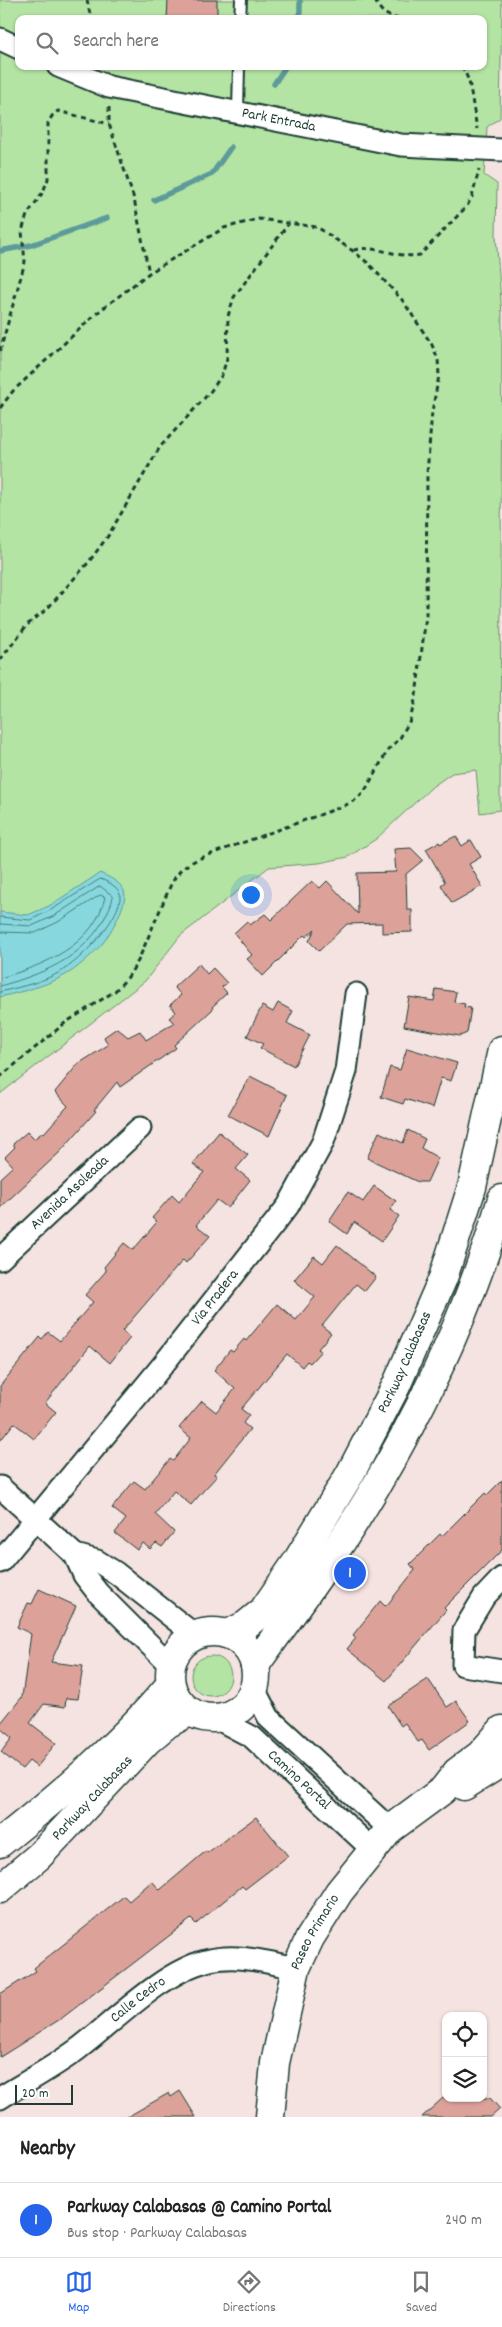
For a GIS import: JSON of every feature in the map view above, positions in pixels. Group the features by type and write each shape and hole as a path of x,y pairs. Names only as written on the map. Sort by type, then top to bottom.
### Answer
{"street":[{"path":"0,39 15,46"},
{"name":"Park Entrada","path":"68,70 110,87 401,145 502,150"},
{"name":"Via Pradera","path":"0,1562 162,1366 288,1206 323,1142 346,1072 356,994"},
{"name":"Parkway Calabasas","path":"228,1634 246,1625 263,1611 296,1563 350,1474 396,1386 443,1278 461,1224 472,1188 502,1050"},
{"name":"Avenida Asoleada","path":"0,1259 140,1128"},
{"name":"Parkway Calabasas","path":"255,1677 377,1485 417,1410 463,1311 502,1199"},
{"path":"0,1487 75,1555 84,1575 170,1675 181,1705 189,1712 202,1717 218,1719 240,1709 248,1700 255,1677 250,1652 240,1641 228,1634 215,1631 196,1636 180,1646 170,1675"},
{"path":"75,1555 97,1561 141,1592 196,1636"},
{"path":"502,1578 484,1597 464,1630 463,1665 502,1671"},
{"path":"121,1616 121,1607 125,1599 132,1594 141,1592"},
{"name":"Parkway Calabasas","path":"0,1843 114,1744 150,1709 170,1675"},
{"name":"Camino Portal","path":"255,1677 269,1718 390,1828"},
{"name":"Parkway Calabasas","path":"0,1889 39,1856 148,1740 166,1724 189,1712"},
{"name":"Camino Portal","path":"218,1719 252,1737 373,1850"},
{"name":"Paseo Primario","path":"270,2117 275,2063 296,1968 310,1938 339,1892 390,1828 443,1790 457,1772 480,1755 502,1730"},
{"name":"Paseo Primario","path":"443,1790 466,1785 502,1762"},
{"name":"Calle Cedro","path":"0,2098 76,2051 166,1979 183,1969 206,1961 240,1957 296,1968"}],"lane":[{"path":"240,15 241,0"},
{"path":"238,112 239,70"}],"path":[{"path":"87,0 90,15"},
{"path":"375,0 378,8 387,15"},
{"path":"464,70 469,81 477,129"},
{"path":"109,109 109,124 134,199 149,273"},
{"path":"0,351 25,259 22,234 27,214 43,192 48,179 48,123 58,111 109,124"},
{"path":"353,251 363,248 412,256 420,255 467,206 472,197 479,170"},
{"path":"0,408 13,391 97,314 149,273 224,228 259,220 317,227 353,251 368,263 408,309 432,345 438,359 439,376 432,411 428,474 426,616 416,696 410,720 400,738 388,750 366,789 357,799 344,806 251,838 196,860 179,871 172,882 138,961 128,977 115,990 65,1023 0,1077"},
{"path":"0,660 27,625 47,609 88,563 122,514 160,448 210,392 222,375 227,358 228,316 234,298 289,223"}],"green space":[{"path":"0,0 502,0 500,118 487,127 484,175 497,184 496,236 502,314 500,810 480,813 476,770 452,773 433,786 376,839 348,857 319,863 269,867 180,936 145,981 0,1094"},
{"path":"211,1656 225,1662 231,1676 225,1690 211,1696 197,1690 191,1676 197,1662"}],"water":[{"path":"100,873 120,885 125,896 118,917 103,943 80,965 64,976 37,987 0,997 0,912 28,915 49,906"}],"building":[{"path":"168,0 217,0 217,15 167,15"},
{"path":"456,836 462,846 471,840 481,857 469,864 482,886 452,903 441,885 445,882 426,849"},
{"path":"411,848 423,860 406,874 407,910 412,910 412,932 382,933 382,923 347,924 319,951 309,941 315,929 306,937 304,935 263,976 247,959 252,955 234,933 247,921 250,925 265,914 271,920 312,881 320,888 327,881 358,914 357,873 396,872 394,849"},
{"path":"199,964 207,974 213,968 227,983 222,987 227,993 212,1007 213,1009 174,1045 176,1048 120,1087 117,1082 94,1110 96,1111 60,1152 0,1208 0,1178 13,1166 5,1157 15,1147 13,1144 27,1132 34,1139 44,1133 68,1106 55,1092 78,1064 108,1045 104,1037 117,1028 128,1037 140,1031 146,1040 174,1023 169,1018 176,1012 170,1005 181,995 174,987"},
{"path":"436,989 456,992 454,1002 465,1004 464,1007 471,1008 467,1033 460,1036 404,1026 409,997 434,1001"},
{"path":"278,1003 293,1011 287,1023 310,1035 294,1066 260,1048 263,1044 247,1036 262,1006 273,1012"},
{"path":"407,1048 457,1063 451,1081 441,1078 432,1108 405,1099 403,1104 381,1097 390,1067 400,1070"},
{"path":"250,1076 287,1095 269,1136 228,1115"},
{"path":"408,1130 425,1139 421,1148 438,1158 427,1182 418,1182 367,1158 379,1132 403,1143"},
{"path":"219,1132 248,1155 236,1169 250,1180 228,1208 217,1200 196,1225 210,1236 186,1263 183,1260 122,1331 130,1338 110,1363 90,1346 45,1403 56,1412 34,1439 14,1423 0,1441 0,1386 40,1337 42,1339 48,1332 60,1341 93,1302 85,1295 106,1271 104,1267 124,1243 133,1250 157,1222 152,1218 172,1195 179,1202 204,1172 193,1164"},
{"path":"374,1186 396,1201 390,1210 399,1216 382,1241 354,1222 347,1234 329,1221 348,1192 363,1202"},
{"path":"337,1245 376,1277 365,1291 356,1284 322,1326 331,1333 318,1349 321,1351 310,1363 307,1361 302,1367 287,1354 241,1409 249,1415 243,1423 250,1429 214,1474 217,1476 191,1505 174,1491 155,1514 174,1532 162,1547 156,1543 150,1549 143,1543 137,1550 115,1533 126,1519 112,1508 134,1481 145,1489 170,1459 173,1461 191,1438 179,1428 202,1401 216,1412 235,1389 214,1370 230,1350 233,1352 244,1339 246,1341 277,1304 296,1320 315,1297 294,1280 314,1256 323,1263"},
{"path":"502,1480 502,1550 444,1608 446,1610 386,1681 347,1649 356,1638 353,1635 380,1601 385,1606 387,1605 415,1570 410,1564 440,1534 442,1536 485,1493 487,1495"},
{"path":"39,1589 76,1606 51,1662 83,1666 78,1699 66,1698 65,1707 44,1704 30,1723 56,1743 37,1767 29,1761 22,1769 1,1752 12,1738 0,1728 0,1724 22,1697 31,1634 17,1627 28,1603 32,1604"},
{"path":"428,1679 447,1707 456,1701 470,1721 429,1750 422,1740 418,1742 405,1723 401,1726 388,1706"},
{"path":"256,1817 288,1856 245,1889 242,1886 196,1924 191,1919 62,2018 0,2057 0,1994 36,1971 34,1968 124,1896 129,1901 152,1881 160,1890 206,1851 207,1853"},
{"path":"180,2091 196,2117 127,2117 169,2093 171,2097"},
{"path":"487,2098 490,2098 500,2109 491,2117 422,2117 442,2099 442,2102 487,2102"}],"waterway":[{"path":"300,0 300,15"},
{"path":"274,84 283,70"},
{"path":"154,200 212,174 231,147"},
{"path":"0,251 31,245 107,218"}],"place":[{"name":"Parkway Calabasas @ Camino Portal","path":"350,1573"}]}
